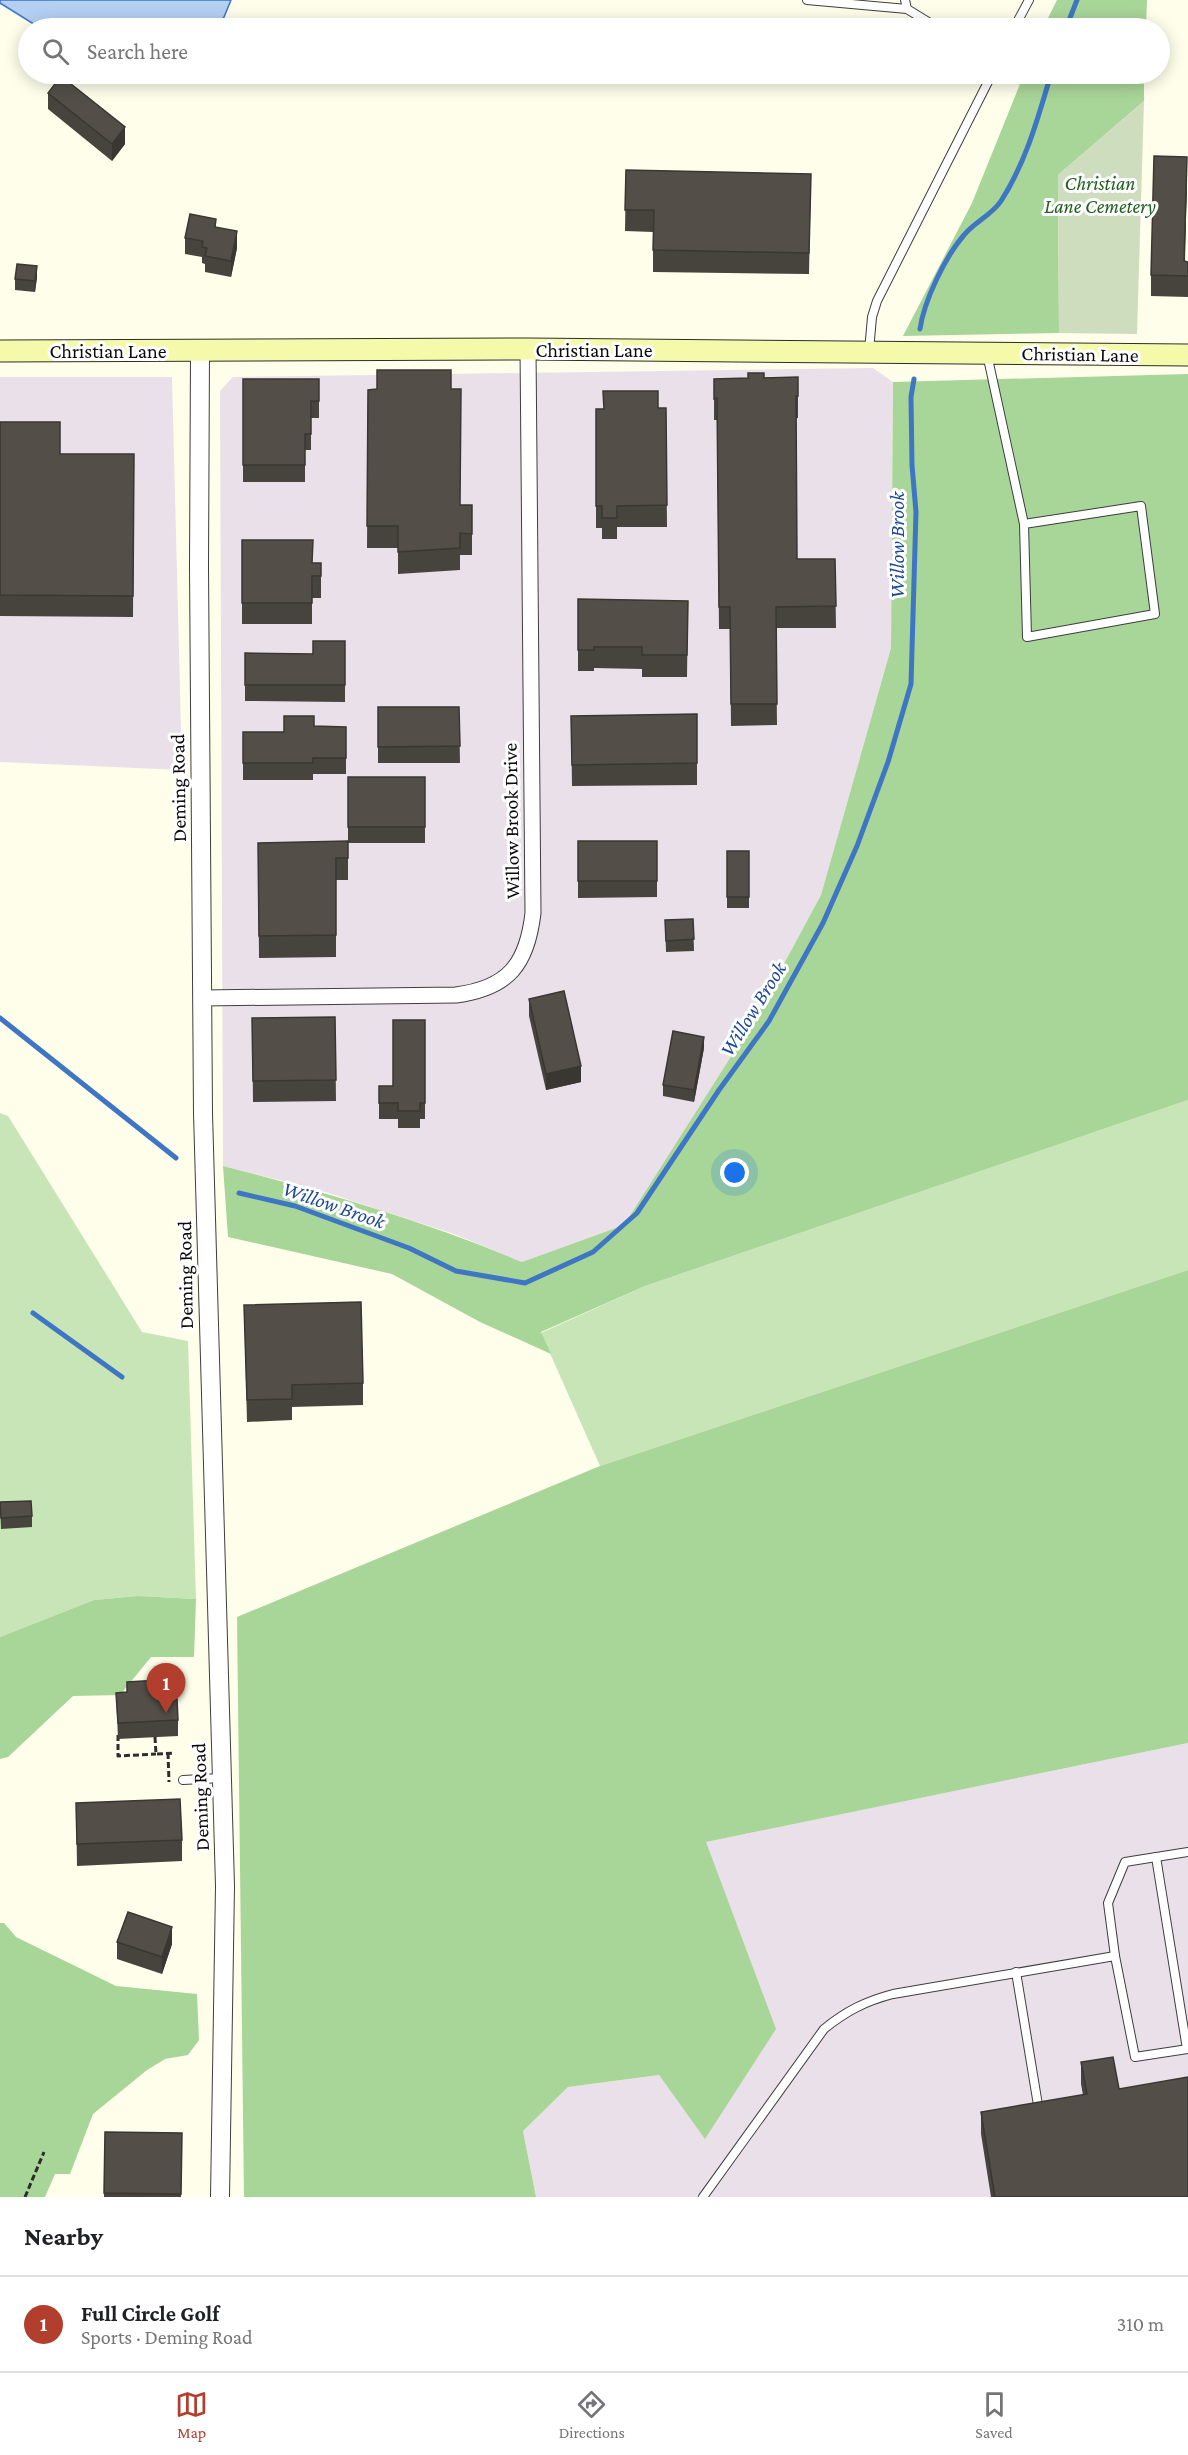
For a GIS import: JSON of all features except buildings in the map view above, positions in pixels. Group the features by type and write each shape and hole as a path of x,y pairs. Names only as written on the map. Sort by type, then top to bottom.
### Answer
{"main road":[{"name":"Christian Lane","path":"0,351 528,349 1188,355"}],"street":[{"name":"Willow Brook Drive","path":"202,998 466,994 494,986 511,973 524,954 530,936 533,913 528,349"},
{"name":"Deming Road","path":"200,351 202,998 226,1962 220,2197"}],"lane":[{"path":"807,0 907,9 922,18"},
{"path":"905,0 907,9"},
{"path":"1019,18 1029,0"},
{"path":"869,352 872,317 877,301 987,84"},
{"path":"987,352 1024,524 1027,637 1155,614 1141,506 1024,524"},
{"path":"183,1779 222,1778"},
{"path":"1156,1857 1188,2049 1135,2057 1115,1956 1108,1903 1125,1862 1156,1857 1188,1852"},
{"path":"703,2197 824,2029 842,2014 865,2001 893,1994 1115,1956"},
{"path":"1016,1972 1038,2105"}],"path":[{"path":"118,1735 118,1756 175,1753"},
{"path":"155,1737 156,1754"},
{"path":"168,1753 169,1782"},
{"path":"25,2197 44,2152"}],"shaded area":[{"path":"873,368 893,382 891,648 821,895 751,1025 624,1225 522,1262 454,1234 319,1190 223,1166 220,391 233,377"},
{"path":"0,377 172,377 182,770 0,762"},
{"path":"1188,1743 1188,2197 536,2197 523,2131 568,2087 659,2075 705,2138 775,2029 705,1842"}],"green space":[{"path":"1057,0 1147,0 1146,18 1048,18"},
{"path":"1020,84 1144,84 1144,101 1058,175 1059,333 903,336 972,203"},
{"name":"Christian Lane Cemetery","path":"1144,101 1137,334 1059,333 1058,175"},
{"path":"1188,374 1188,1100 645,1286 541,1332 551,1354 480,1322 392,1274 228,1237 223,1166 374,1208 449,1233 522,1262 624,1225 751,1025 821,895 891,648 893,382"},
{"path":"1188,1100 1188,1270 600,1466 541,1333 645,1286"},
{"path":"0,1113 8,1116 142,1332 188,1341 196,1599 138,1596 94,1600 0,1637"},
{"path":"1188,1270 1188,1743 706,1842 776,2029 705,2139 659,2075 568,2087 523,2131 536,2197 244,2197 237,1617 600,1466"},
{"path":"138,1596 196,1599 194,1657 151,1657 120,1695 73,1696 8,1757 0,1759 0,1637 94,1600"},
{"path":"0,1923 4,1923 16,1937 116,1986 197,1994 199,2040 188,2055 165,2059 147,2070 93,2114 70,2174 55,2174 45,2197 0,2197"}],"water":[{"path":"0,0 231,0 223,18 24,18 0,3"}],"waterway":[{"name":"Willow Brook","path":"1070,18 1077,0"},
{"name":"Willow Brook","path":"920,329 931,293 950,255 968,230 997,206 1018,171 1031,139 1048,84"},
{"name":"Willow Brook","path":"239,1193 295,1206 409,1248 456,1271 525,1283 593,1252 637,1213 719,1090 769,1021 823,923 857,846 888,762 911,684 916,512 912,465 911,397 914,379"},
{"name":"Willow Brook","path":"0,1018 176,1158"},
{"path":"33,1313 122,1377"}],"place":[{"name":"Full Circle Golf","path":"166,1713"}]}
